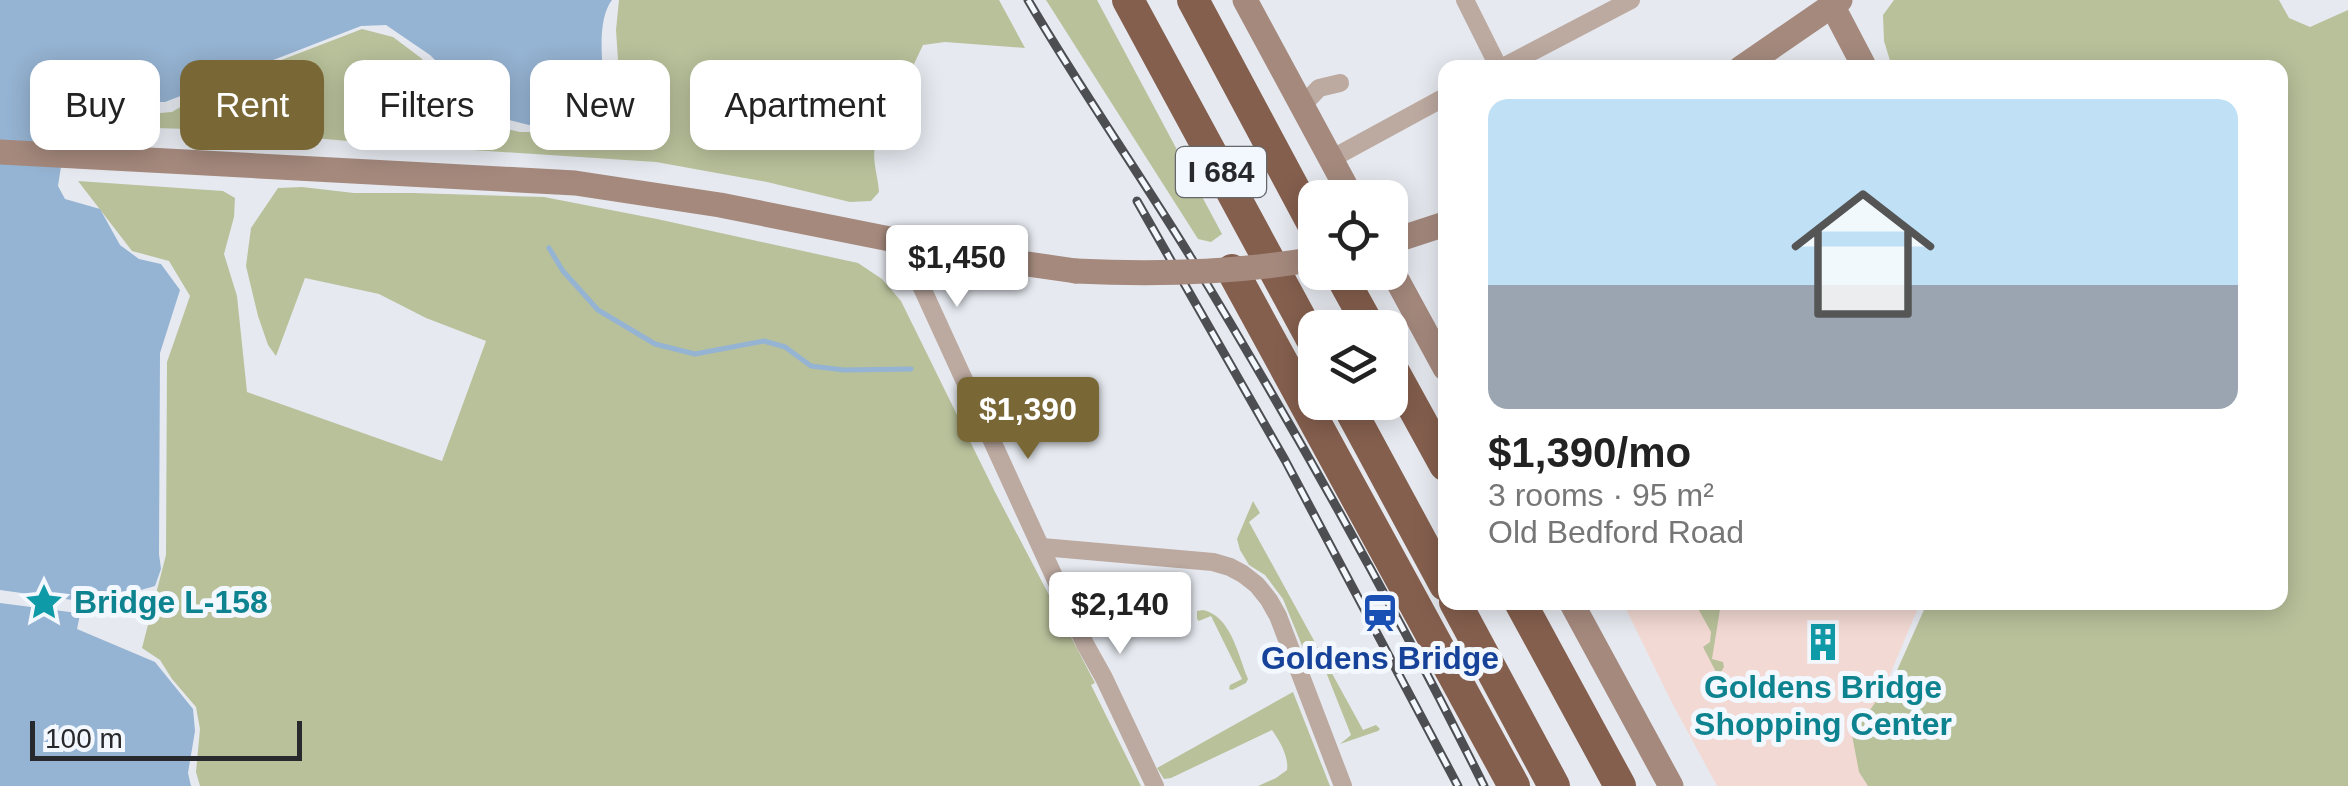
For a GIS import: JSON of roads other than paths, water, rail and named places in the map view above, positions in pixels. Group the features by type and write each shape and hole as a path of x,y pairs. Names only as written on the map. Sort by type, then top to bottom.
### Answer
{"highway":[{"name":"I 684","path":"1128,0 1298,314"},
{"name":"I 684","path":"1193,0 1298,196"},
{"path":"1232,270 1507,772"},
{"path":"1408,398 1438,452"},
{"path":"1356,420 1438,571"},
{"path":"1459,610 1554,786"},
{"path":"1524,610 1620,786"}],"main road":[{"path":"1245,0 1343,180"},
{"path":"1753,60 1836,3 1861,60"},
{"path":"0,152 575,183 720,205 901,242 1076,271 1128,274 1232,270 1298,261"},
{"path":"1408,236 1438,226"},
{"path":"1403,290 1438,355"},
{"path":"1575,610 1671,786"}],"street":[{"path":"1465,0 1496,60"},
{"path":"1515,60 1631,0"},
{"path":"1302,106 1319,88 1340,82"},
{"path":"1331,158 1438,101"},
{"path":"901,242 1085,644 1156,786"},
{"path":"1042,547 1213,562 1230,567 1257,586 1278,616 1343,786"}],"water":[{"path":"0,0 612,0 603,24 603,60 530,60 530,125 510,120 510,60 435,60 386,25 361,26 273,60 180,60 180,96 165,102 160,102 160,60 30,60 30,150 64,150 58,186 65,199 100,209 120,245 139,259 161,264 180,290 160,353 161,569 155,586 123,595 84,595 77,629 155,662 193,709 195,731 188,773 191,786 0,786"}],"waterway":[{"path":"549,248 563,271 598,310 655,344 695,354 764,341 785,347 811,366 844,370 911,369"}],"railway":[{"path":"1028,0 1268,386 1379,584 1484,786"},
{"path":"1137,201 1285,460 1458,786"}],"place":[{"name":"Bridge L-158","path":"44,602"},
{"name":"Goldens Bridge","path":"1380,613"},
{"name":"Goldens Bridge Shopping Center","path":"1823,642"}]}
